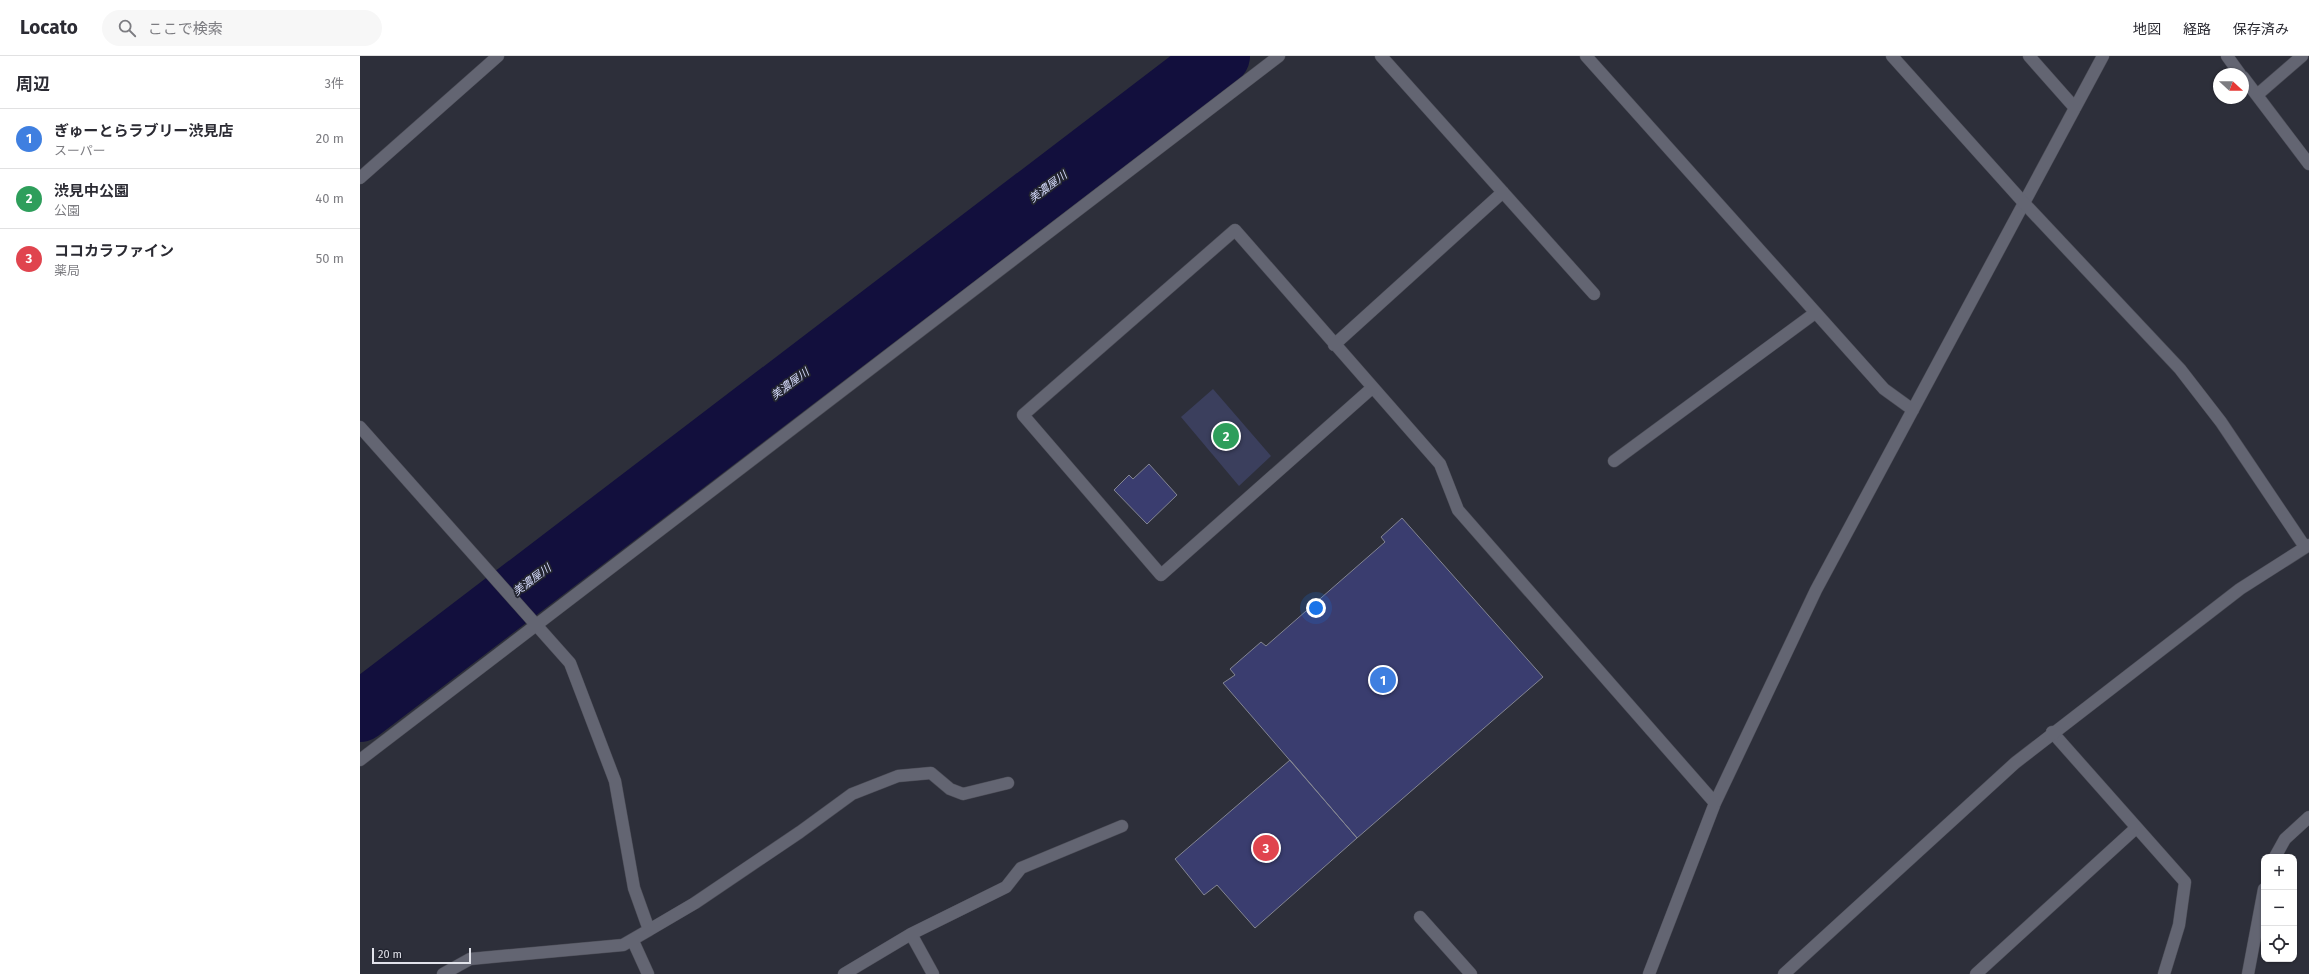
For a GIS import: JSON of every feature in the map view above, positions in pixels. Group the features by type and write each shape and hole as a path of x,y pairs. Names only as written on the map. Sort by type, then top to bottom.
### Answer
{"street":[{"path":"360,178 498,56"},
{"path":"360,760 534,625 1279,56"},
{"path":"1381,56 1594,294"},
{"path":"1586,56 1884,389 1913,410"},
{"path":"1784,974 2015,763 2052,732 2240,589 2307,546 2221,422 2180,369 2024,203 1892,56"},
{"path":"2029,56 2075,108"},
{"path":"1649,974 1715,803 1816,590 2103,56"},
{"path":"2227,56 2236,68"},
{"path":"2257,96 2302,56"},
{"path":"2249,85 2309,164"},
{"path":"1334,345 1502,192"},
{"path":"1372,388 1161,575 1023,415 1235,230 1334,345 1440,464 1458,510 1715,803"},
{"path":"1614,461 1815,312"},
{"path":"360,427 570,664 615,781 634,888 648,930"},
{"path":"2052,732 2185,882 2179,925 2164,974"},
{"path":"443,974 470,959 623,946 633,942 648,930 694,903 780,845 852,794 898,776 931,773 950,788 963,794 1008,783"},
{"path":"2277,854 2285,839 2309,817"},
{"path":"844,974 911,934 1006,887 1022,868 1122,826"},
{"path":"1976,974 2136,828"},
{"path":"2248,974 2264,890"},
{"path":"1420,917 1471,974"},
{"path":"911,934 933,974"},
{"path":"633,942 648,974"}],"shaded area":[{"path":"1213,389 1271,456 1239,486 1181,417"}],"building":[{"path":"1149,464 1177,495 1147,524 1114,490 1129,475 1133,479"},
{"path":"1402,518 1543,677 1357,838 1223,683 1235,675 1230,669 1261,642 1266,646 1385,542 1381,537"},
{"path":"1290,760 1357,838 1255,928 1217,885 1204,895 1175,859"}],"waterway":[{"name":"美濃屋川","path":"360,712 1220,56"}],"place":[{"name":"渋見中公園","path":"1226,436"},
{"name":"ぎゅーとらラブリー渋見店","path":"1383,680"},
{"name":"ココカラファイン","path":"1266,848"}]}
